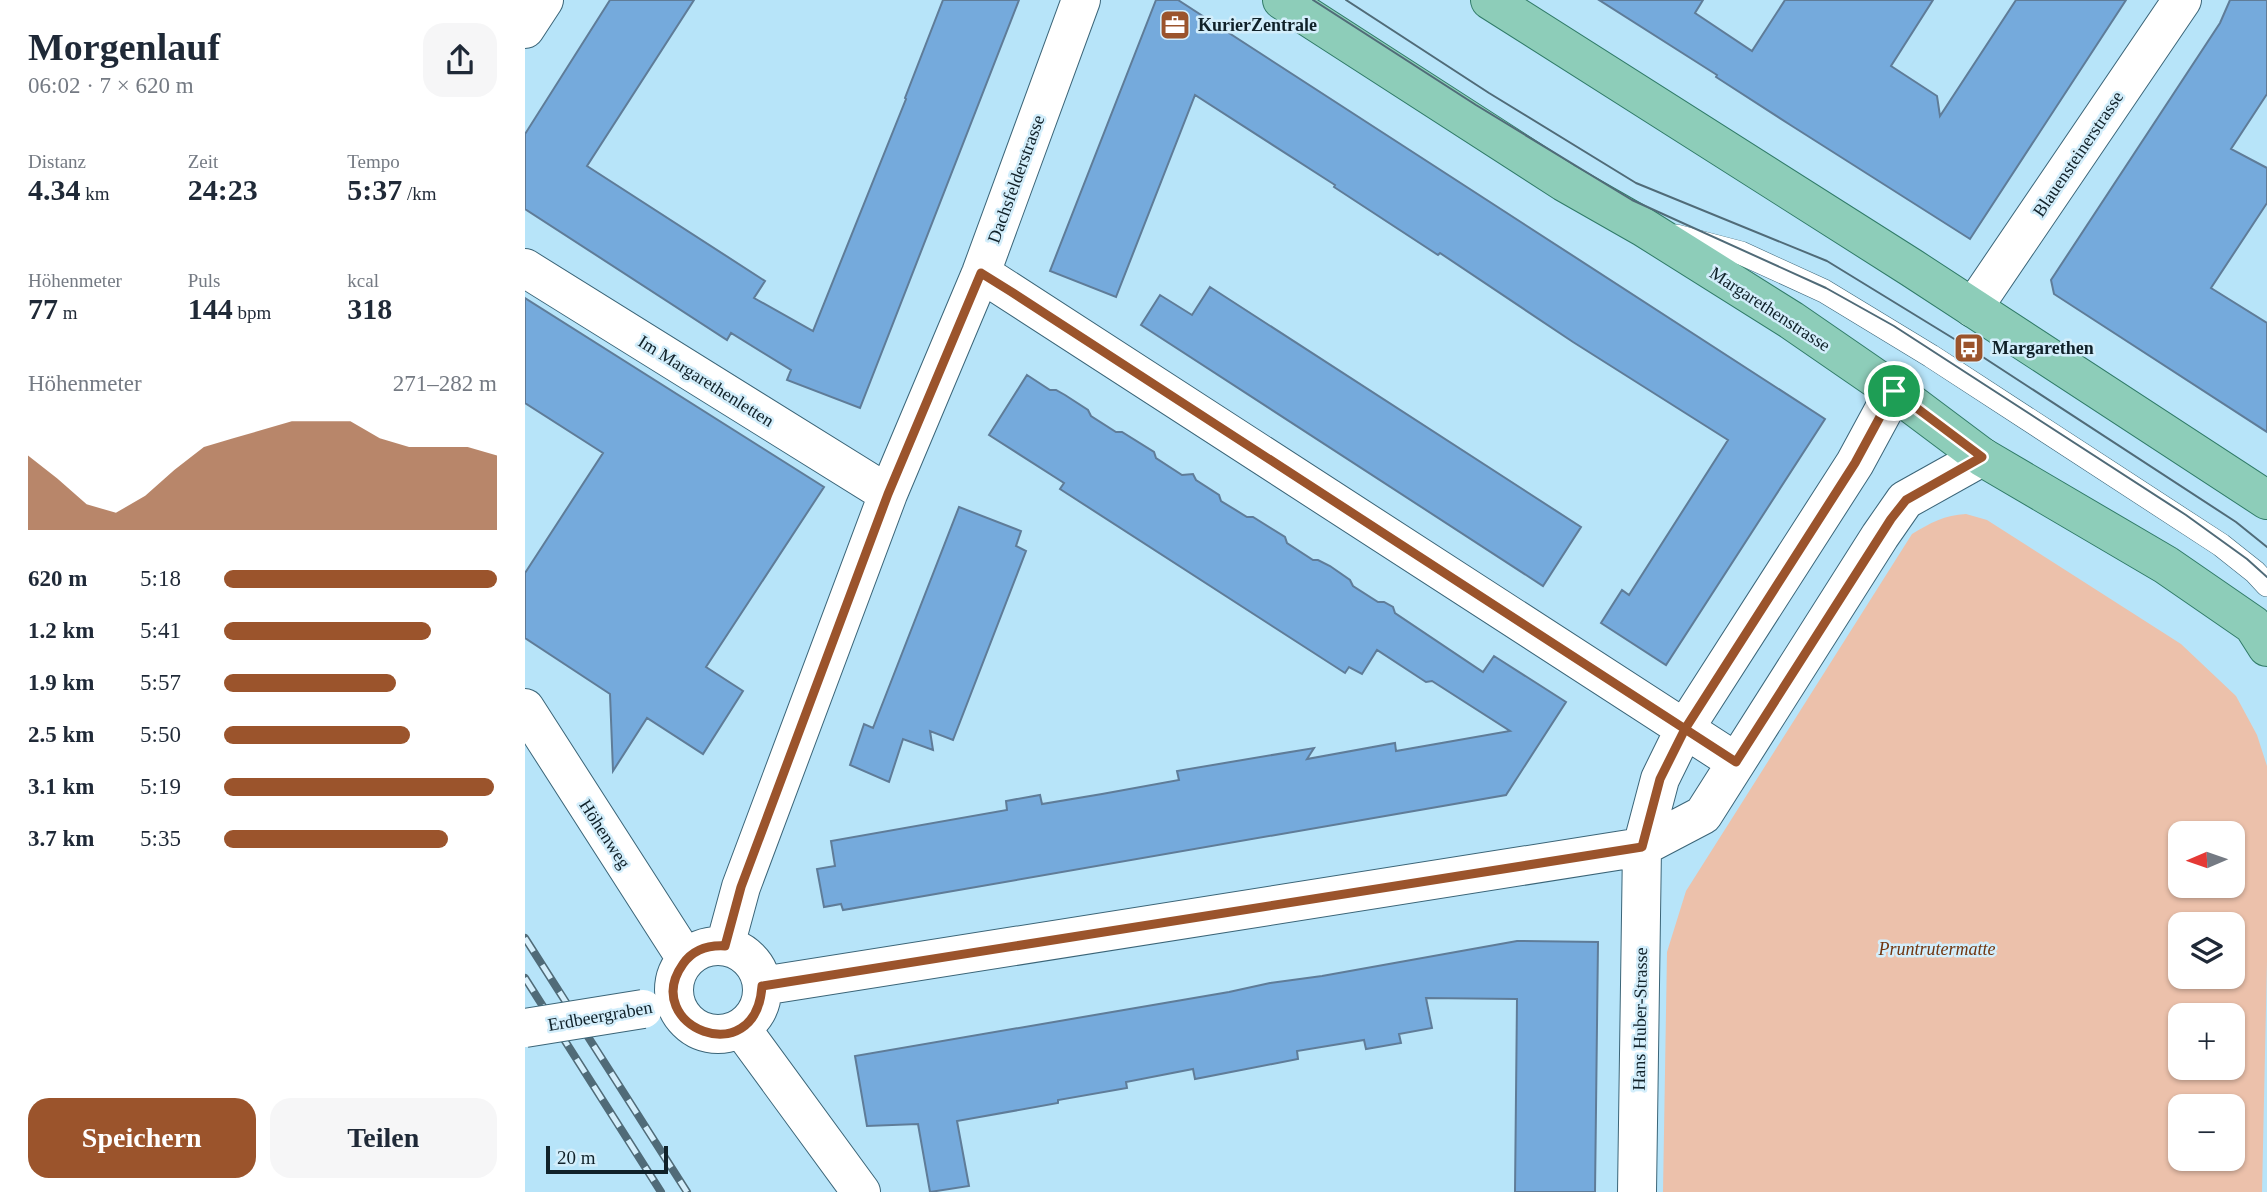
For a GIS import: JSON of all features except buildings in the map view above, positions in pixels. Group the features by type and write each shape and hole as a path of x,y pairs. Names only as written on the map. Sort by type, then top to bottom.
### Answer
{"main road":[{"name":"Margarethenstrasse","path":"1282,0 1565,182 1643,227 1791,320 1894,391 1982,457 2167,565 2260,636"},
{"path":"1490,0 1973,308 2267,500"}],"street":[{"path":"525,29 544,0"},
{"name":"Dachsfelderstrasse","path":"725,946 741,887 888,494 981,273 1081,0"},
{"name":"Blauensteinerstrasse","path":"1973,308 2182,0"},
{"name":"Im Margarethenletten","path":"525,268 888,494"},
{"path":"981,273 1736,762"},
{"name":"Hans Huber-Strasse","path":"1637,1192 1642,847 1660,779 1685,729 1855,463 1894,391"},
{"path":"762,986 1642,847 1703,815 1885,527 1906,500 1982,457"},
{"name":"Höhenweg","path":"525,708 686,959"},
{"path":"725,946 739,951 750,960 758,972 762,986 758,1010 751,1020 729,1034 715,1035 701,1032 689,1025 680,1015 659,1006 673,987 677,972 686,959 704,948 725,946"},
{"name":"Erdbeergraben","path":"525,1028 659,1006"},
{"path":"741,1028 861,1192"}],"lane":[{"path":"1643,227 1741,254 1823,291 1931,356 2221,545 2267,585"}],"green space":[{"name":"Pruntrutermatte","path":"1966,514 1987,520 2181,644 2236,696 2257,735 2267,766 2267,961 2262,1192 1663,1192 1667,952 1686,891 1912,534 1951,516"}],"tram line":[{"path":"1313,0 1476,105 1632,200 1826,288 1894,326 2186,515 2247,559 2267,577"},
{"path":"1346,0 1489,93 1636,183 1827,261 1969,348 2236,522 2267,547"}],"railway":[{"path":"525,938 687,1192"},
{"path":"525,978 661,1192"}],"place":[{"name":"KurierZentrale","path":"1175,25"},
{"name":"Margarethen","path":"1969,348"}],"route":[{"path":"1894,391 1855,463 1685,729 1660,779 1642,847 762,986 758,1010 751,1020 729,1034 701,1032 689,1025 680,1015 674,1002 673,987 677,972 694,953 704,948 725,946 741,887 888,494 981,273 1010,291 1685,729 1736,762 1891,519 1906,500 1982,457 1894,391"}]}
